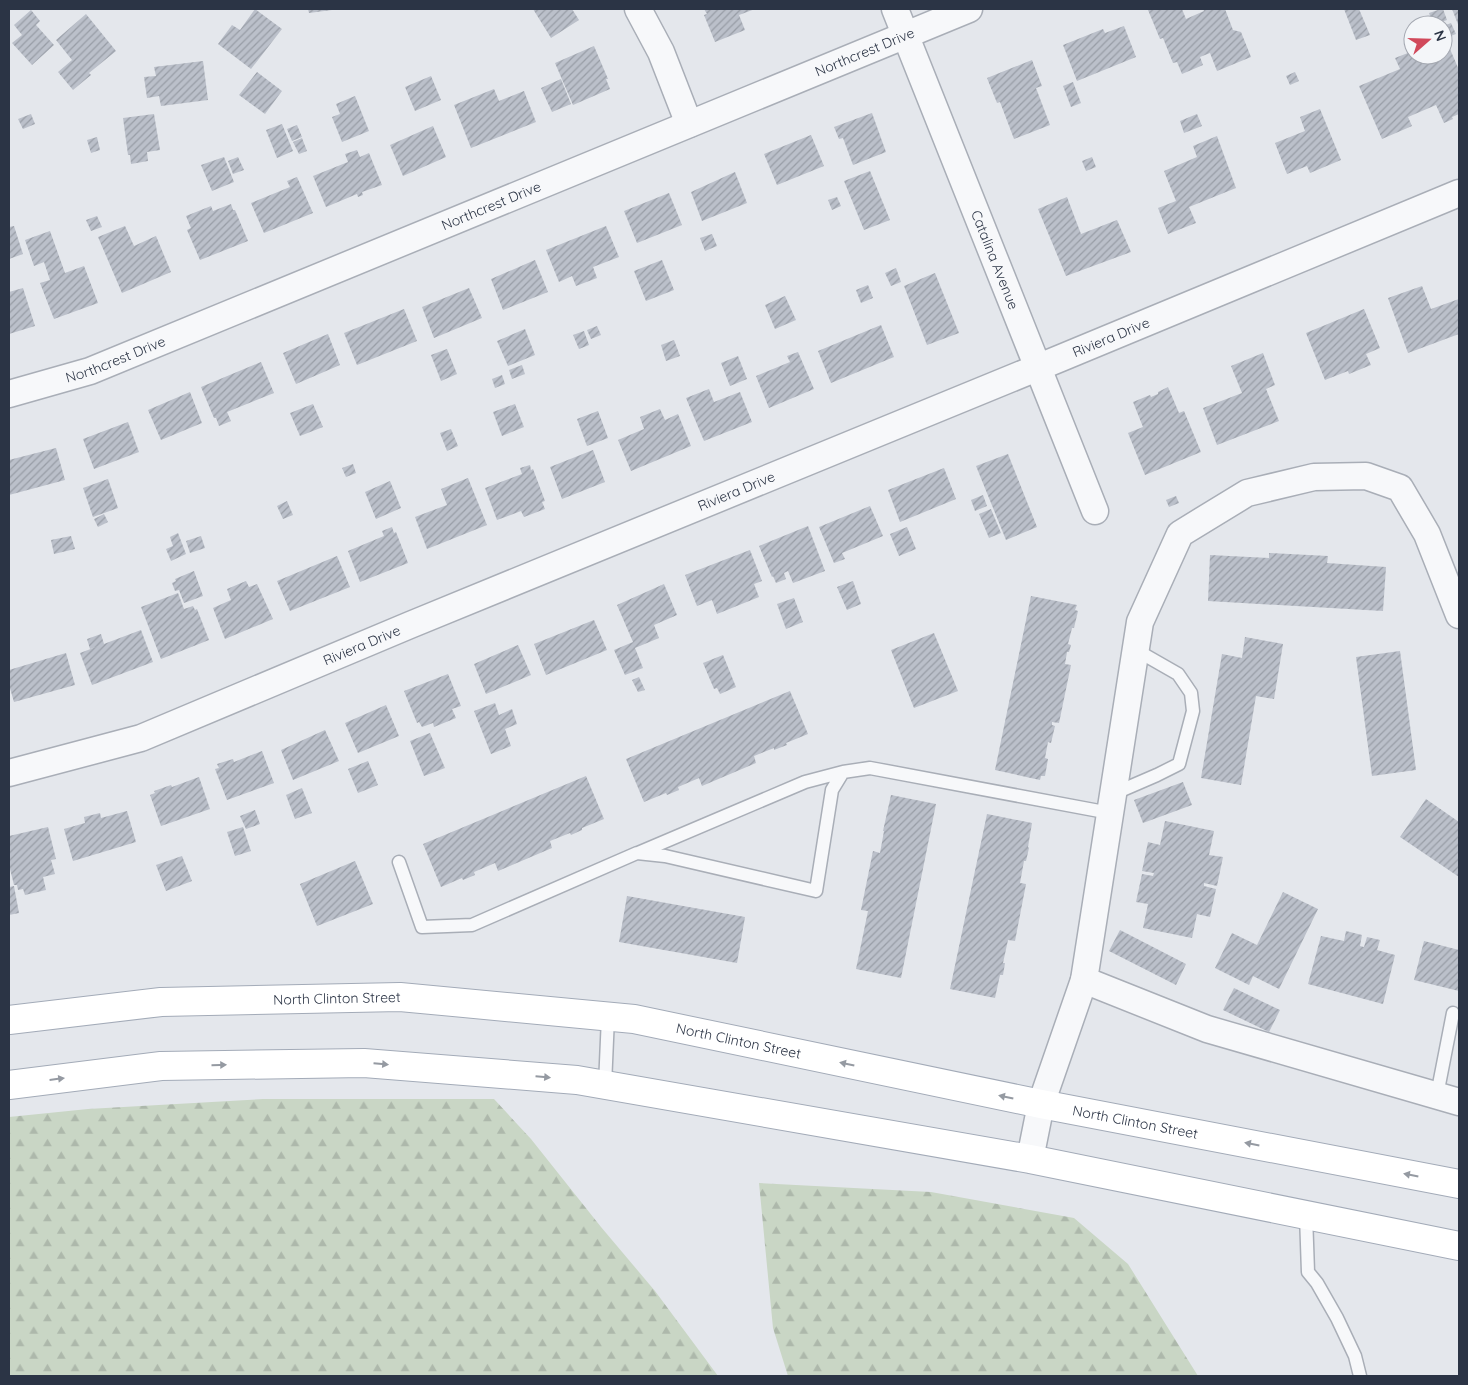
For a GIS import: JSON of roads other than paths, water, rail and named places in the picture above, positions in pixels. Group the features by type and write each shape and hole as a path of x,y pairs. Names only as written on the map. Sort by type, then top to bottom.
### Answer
{"main road":[{"name":"North Clinton Street","path":"9,1020 161,1002 400,997 634,1019 1041,1104 1459,1184"},
{"path":"9,1085 161,1066 364,1063 577,1080 1030,1159 1459,1246"}],"street":[{"path":"638,9 661,52 689,124"},
{"name":"Catalina Avenue","path":"894,9 1095,511"},
{"name":"Northcrest Drive","path":"9,394 90,371 969,9"},
{"name":"Riviera Drive","path":"9,773 141,738 419,621 1038,368 1459,193"},
{"path":"1030,1159 1041,1104 1084,980 1140,622 1180,534 1247,493 1314,477 1366,476 1400,488 1427,534 1459,615"},
{"path":"1084,980 1208,1029 1448,1098"}],"lane":[{"path":"399,862 422,927 472,925 806,782 843,772 870,768 1112,803 1178,764 1194,710 1191,693 1178,674 1136,650"},
{"path":"637,853 664,856 816,890 832,790 843,772"},
{"path":"1448,1098 1453,1013"},
{"path":"605,1085 608,1017"},
{"path":"1306,1215 1308,1272 1317,1283 1338,1318 1355,1356 1360,1376"}]}
